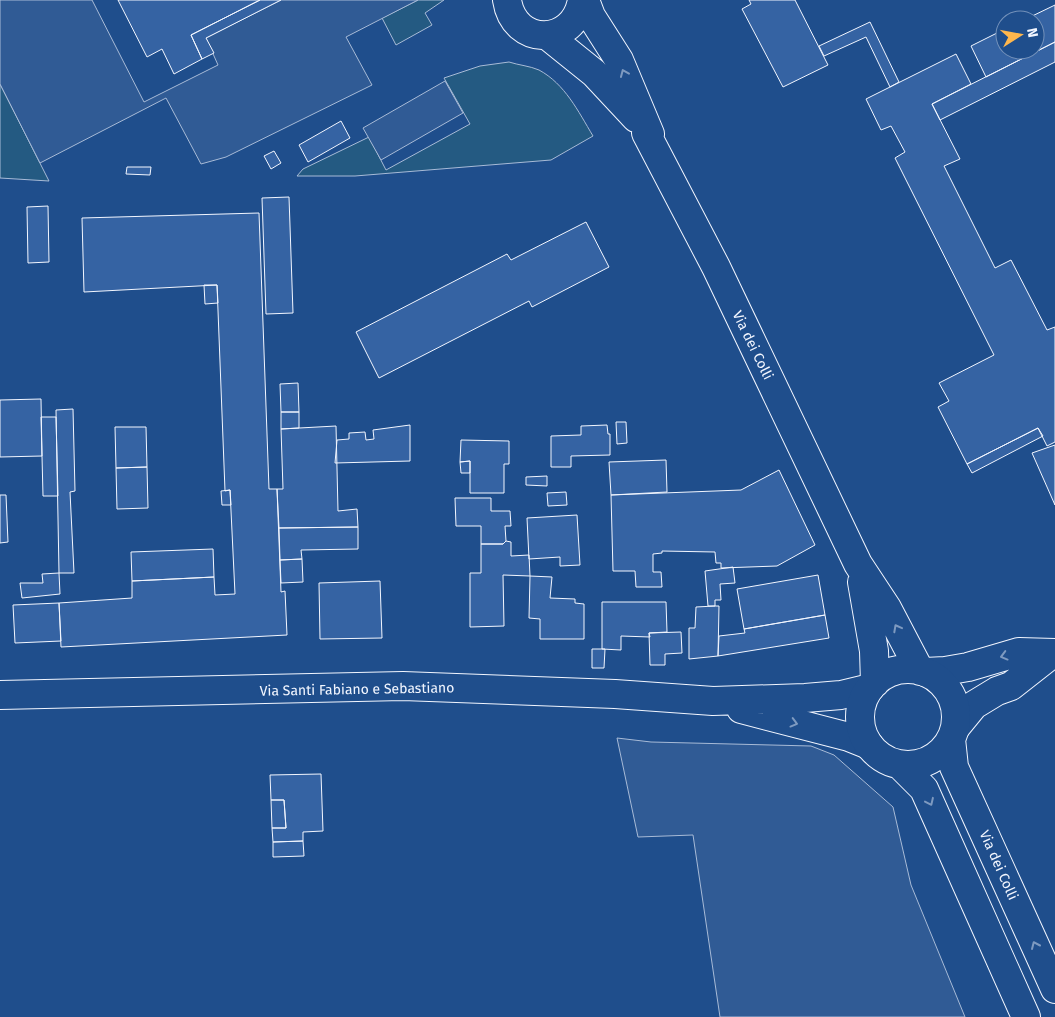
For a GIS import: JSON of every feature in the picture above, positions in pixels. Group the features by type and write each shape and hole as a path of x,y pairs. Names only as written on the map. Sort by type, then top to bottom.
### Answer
{"main road":[{"name":"Via dei Colli","path":"507,0 510,14 517,23 531,32 548,36 594,73 650,134"},
{"name":"Via dei Colli","path":"548,36 568,28 584,0"},
{"name":"Via dei Colli","path":"584,0 591,16 619,60 650,134"},
{"name":"Via dei Colli","path":"650,134 646,133 716,267 858,564 887,608 923,671 944,684 955,704 953,733 954,767 1055,989"},
{"name":"Via dei Colli","path":"858,564 871,626 873,685 861,709 861,728 869,745"},
{"path":"873,685 891,672 899,670 923,671 961,668 1019,652 1054,653"},
{"path":"900,765 916,765 930,760 942,752 953,733 974,705 997,691 1011,686 1054,653"},
{"name":"Via Santi Fabiano e Sebastiano","path":"0,695 403,686 615,694 713,701 840,695 873,685"},
{"name":"Via Santi Fabiano e Sebastiano","path":"713,701 849,737 869,745"},
{"path":"869,745 883,758 900,765 924,788 1026,1017"}],"shaded area":[{"path":"0,0 92,0 144,102 218,65 206,38 281,0 418,0 346,37 372,85 226,157 201,164 166,98 40,163 0,84"},
{"path":"418,0 444,0 425,13 432,25 396,45 382,18"},
{"path":"509,62 539,70 564,90 593,136 551,160 355,176 297,176 303,169 369,137 386,170 470,124 444,78 480,66"},
{"path":"445,81 463,113 381,160 363,128"},
{"path":"0,84 49,181 0,178"},
{"path":"617,738 651,742 811,746 834,755 893,807 911,885 965,1017 720,1017 693,835 638,837"}],"building":[{"path":"118,0 260,0 191,35 202,59 174,74 162,49 147,57"},
{"path":"260,0 281,0 206,38 214,53 202,59 191,35"},
{"path":"749,0 795,0 828,65 783,87 742,9 751,4"},
{"path":"1055,5 1055,42 1045,47 1045,10"},
{"path":"870,22 899,82 890,87 866,37 824,56 819,46"},
{"path":"995,34 995,60 1020,60 986,77 971,46"},
{"path":"1055,42 1055,62 940,120 932,104 1019,60 1045,60 1045,47"},
{"path":"956,54 971,84 932,104 960,159 944,166 995,268 1011,260 1047,330 1055,327 1055,442 1047,446 1038,428 967,464 938,407 949,401 939,383 994,355 895,158 905,152 891,126 881,130 866,99"},
{"path":"341,121 350,138 308,162 299,145"},
{"path":"274,151 281,163 271,169 264,156"},
{"path":"127,167 151,167 150,175 126,174"},
{"path":"289,197 293,313 266,314 262,198"},
{"path":"48,206 49,262 28,263 27,207"},
{"path":"259,213 269,489 277,489 281,592 285,591 287,635 61,647 59,603 132,598 132,581 214,577 215,595 235,594 230,490 225,491 217,285 84,292 82,218"},
{"path":"586,222 609,267 532,307 529,301 379,378 356,332 507,254 511,260"},
{"path":"204,285 217,285 218,303 205,304"},
{"path":"298,383 299,412 281,412 280,384"},
{"path":"41,399 42,456 0,457 0,400"},
{"path":"73,409 75,491 70,492 74,573 59,573 56,410"},
{"path":"281,412 299,412 299,428 281,429"},
{"path":"41,417 56,417 58,496 43,496"},
{"path":"616,422 626,422 627,443 617,444"},
{"path":"410,425 410,461 335,463 337,440 349,439 349,433 365,432 366,440 374,439 373,430"},
{"path":"607,425 608,434 610,434 610,455 571,456 571,467 551,467 551,436 581,435 581,426"},
{"path":"336,426 338,511 357,509 358,527 279,528 277,489 283,489 281,429"},
{"path":"115,427 146,427 147,467 116,468"},
{"path":"1038,428 1043,436 972,473 967,464"},
{"path":"461,440 509,441 509,464 504,464 504,493 470,493 470,461 460,462"},
{"path":"1055,445 1055,505 1032,453"},
{"path":"666,460 667,492 611,495 609,462"},
{"path":"470,461 470,473 461,473 460,462"},
{"path":"147,467 148,508 117,509 116,468"},
{"path":"779,470 815,545 777,566 721,568 721,563 716,563 715,552 662,551 662,553 653,554 653,572 661,572 662,587 636,587 635,571 613,571 611,495 741,490"},
{"path":"547,476 547,486 526,485 526,477"},
{"path":"230,490 231,505 222,505 221,491"},
{"path":"566,492 567,505 548,506 547,493"},
{"path":"0,495 6,495 8,542 0,543"},
{"path":"455,498 491,498 491,511 510,511 511,526 505,526 506,541 503,544 481,544 481,526 456,526"},
{"path":"577,515 580,565 560,566 560,557 529,559 527,518"},
{"path":"358,527 358,549 301,550 302,559 280,560 279,528"},
{"path":"506,541 511,542 511,556 529,555 530,576 503,575 504,626 470,627 470,573 481,573 481,544 503,544"},
{"path":"213,549 214,577 132,581 131,552"},
{"path":"302,559 303,582 281,583 280,560"},
{"path":"733,567 735,583 720,584 721,600 715,600 715,606 708,606 705,571"},
{"path":"59,573 60,594 22,598 20,583 43,583 42,574"},
{"path":"818,575 825,615 744,629 737,589"},
{"path":"530,576 552,577 550,598 575,599 575,603 584,604 584,639 540,639 540,619 529,618"},
{"path":"380,581 382,638 320,639 319,583"},
{"path":"602,602 666,602 667,632 649,633 650,637 621,636 621,650 602,649"},
{"path":"59,603 61,641 15,643 13,605"},
{"path":"719,606 718,656 689,659 689,628 695,628 696,607"},
{"path":"825,615 829,638 718,656 719,636 745,633 744,629"},
{"path":"681,632 682,653 665,654 665,665 650,665 649,633"},
{"path":"592,649 605,649 604,668 592,668"},
{"path":"321,774 323,831 303,832 303,841 273,842 272,828 286,828 284,800 271,800 270,775"},
{"path":"271,800 284,800 286,828 272,828"},
{"path":"303,841 304,856 273,857 273,842"}]}
